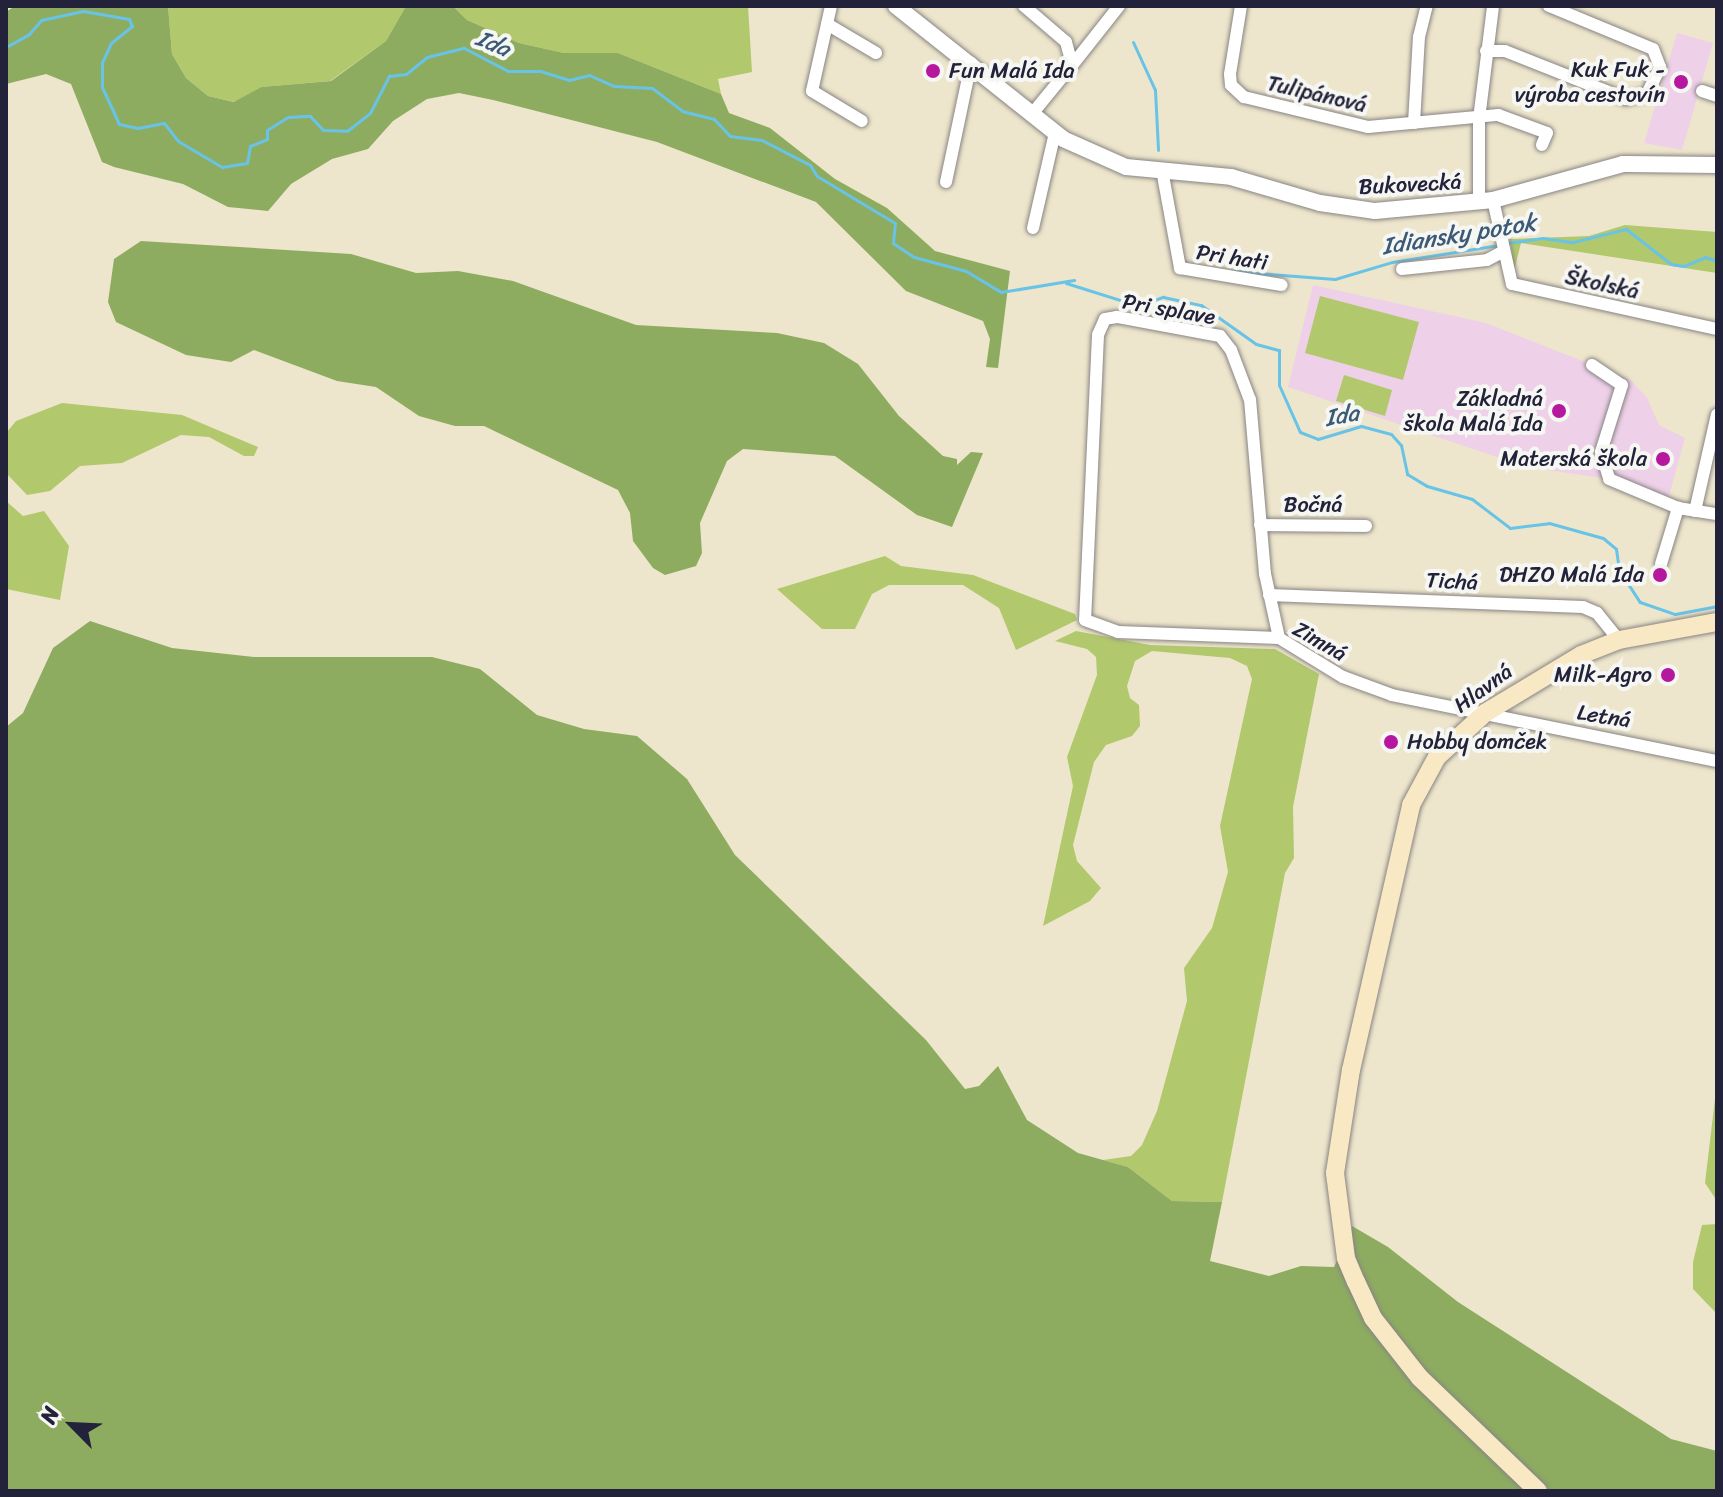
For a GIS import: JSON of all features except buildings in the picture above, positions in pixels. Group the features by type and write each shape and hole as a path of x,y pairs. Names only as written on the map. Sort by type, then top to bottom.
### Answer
{"main road":[{"name":"Hlavná","path":"1538,1491 1420,1378 1373,1318 1346,1258 1336,1195 1340,1124 1387,909 1420,785 1437,757 1485,713 1555,667 1619,640 1717,622"}],"street":[{"path":"831,6 812,91 862,121"},
{"name":"Bukovecká","path":"896,6 1059,136 1107,161 1240,179 1348,209 1391,211 1486,201 1623,164 1717,165"},
{"path":"1024,6 1062,38 1070,53 1068,70"},
{"name":"Tulipánová","path":"1241,6 1230,74 1239,94 1360,126 1479,119 1498,115 1547,133 1542,145"},
{"path":"1414,123 1419,37 1427,6"},
{"name":"Školská","path":"1493,6 1479,119 1486,201 1501,237 1509,280 1515,285 1717,329"},
{"path":"1486,51 1505,51 1626,99 1647,94 1660,67 1653,49 1549,6"},
{"path":"1032,114 1116,11"},
{"path":"827,24 876,53"},
{"path":"946,182 971,63"},
{"path":"1702,91 1717,96"},
{"path":"1033,228 1059,136"},
{"name":"Pri hati","path":"1162,170 1180,268 1282,285"},
{"path":"1402,269 1487,260 1504,251"},
{"name":"Pri splave","path":"1085,620 1098,335 1105,319 1117,317 1220,336 1242,372 1250,400 1260,525 1269,595 1279,638"},
{"path":"1592,365 1622,385 1603,442 1604,470 1616,482 1678,508 1717,514"},
{"path":"1695,511 1717,414"},
{"path":"1661,564 1678,508"},
{"name":"Bočná","path":"1260,525 1366,526"},
{"name":"Tichá","path":"1269,595 1583,607 1597,613 1619,640"},
{"name":"Zimná","path":"1085,620 1118,632 1279,638 1316,663 1374,689 1485,713"},
{"name":"Letná","path":"1485,713 1717,761"}],"shaded area":[{"path":"1677,33 1713,43 1682,150 1644,143"},
{"path":"1313,285 1486,323 1631,380 1647,398 1659,425 1685,438 1667,503 1609,479 1527,467 1288,387"}],"green space":[{"path":"15,6 168,6 172,54 186,78 208,96 234,102 261,87 331,81 386,41 406,6 453,6 467,20 519,43 564,53 618,53 721,94 729,113 770,128 835,179 887,208 935,251 1010,271 998,368 986,367 990,339 983,321 906,291 816,202 657,142 493,100 459,93 427,99 393,121 368,149 332,159 291,184 268,211 228,207 183,184 114,167 102,162 71,84 46,74 6,84 6,12"},
{"path":"168,6 406,6 386,41 330,81 261,87 235,102 208,96 186,78 172,54"},
{"path":"453,6 748,6 752,72 718,79 721,94 618,53 564,53 519,43 467,20"},
{"path":"1625,225 1717,232 1717,273 1521,243 1514,271 1510,239 1589,236"},
{"path":"141,241 351,254 416,273 458,271 513,281 636,325 777,333 824,343 858,364 899,416 943,456 957,459 957,465 971,452 983,453 952,527 917,515 835,456 743,449 727,461 700,523 702,553 696,566 665,575 653,568 633,541 630,513 618,490 484,426 455,426 419,416 376,387 337,381 254,350 231,362 186,355 116,322 108,302 114,259"},
{"path":"1320,296 1419,322 1403,380 1305,353"},
{"path":"1344,375 1392,390 1385,416 1336,401"},
{"path":"62,403 182,415 258,447 254,456 244,456 209,437 181,435 122,463 80,466 50,491 27,495 6,473 6,433 16,421"},
{"path":"6,501 23,516 44,511 69,546 60,600 6,589"},
{"path":"885,556 901,566 973,575 1075,614 1077,620 1016,650 999,608 963,585 889,585 872,594 855,629 822,629 777,589"},
{"path":"90,621 172,648 254,657 432,657 480,669 537,715 584,729 637,736 687,779 735,855 926,1040 965,1089 979,1086 998,1066 1027,1120 1078,1153 1128,1167 1172,1201 1222,1202 1210,1261 1269,1276 1301,1266 1334,1267 1352,1226 1388,1247 1458,1302 1671,1439 1717,1451 1717,1491 6,1491 6,727 23,713 53,648"},
{"path":"1076,631 1150,645 1275,649 1319,674 1293,807 1294,858 1285,873 1222,1202 1172,1201 1128,1167 1103,1160 1131,1156 1142,1145 1157,1111 1187,1001 1184,968 1212,928 1228,872 1220,826 1252,679 1247,666 1230,658 1152,651 1135,661 1127,686 1130,698 1139,705 1140,726 1132,736 1106,745 1094,762 1073,845 1077,861 1101,888 1090,901 1043,926 1073,786 1067,757 1097,675 1096,657 1087,649 1055,641"},
{"path":"1717,1082 1717,1201 1705,1183"},
{"path":"1717,1224 1717,1314 1693,1289 1693,1262 1702,1225"}],"waterway":[{"name":"Ida","path":"6,47 29,34 41,20 83,11 129,19 132,26 111,43 102,62 102,87 119,124 138,128 164,123 178,141 222,167 247,163 250,146 267,139 267,130 288,117 310,116 323,130 347,131 370,113 389,76 406,74 427,57 464,48 508,71 540,71 569,80 589,75 614,86 652,88 682,111 714,119 730,136 762,140 810,165 817,176 895,223 893,243 914,257 966,271 1001,292 1074,280"},
{"name":"Idiansky potok","path":"1133,42 1155,90 1158,150"},
{"name":"Idiansky potok","path":"1507,243 1543,238 1573,242 1626,229 1671,264 1684,266 1705,257 1717,261"},
{"name":"Idiansky potok","path":"1231,271 1335,279 1392,262 1499,245"},
{"name":"Ida","path":"1066,283 1139,306 1163,297 1201,305 1256,344 1279,350 1279,385 1300,432 1318,439 1361,426 1391,434 1401,445 1407,474 1427,486 1472,499 1510,528 1549,523 1603,538 1616,549 1619,570 1640,602 1675,614 1717,606"}],"place":[{"name":"Fun Malá Ida","path":"933,71"},
{"name":"Kuk Fuk - výroba cestovín","path":"1681,82"},
{"name":"Základná škola Malá Ida","path":"1559,411"},
{"name":"Materská škola","path":"1663,459"},
{"name":"DHZO Malá Ida","path":"1660,575"},
{"name":"Milk-Agro","path":"1668,675"},
{"name":"Hobby domček","path":"1391,742"}]}
